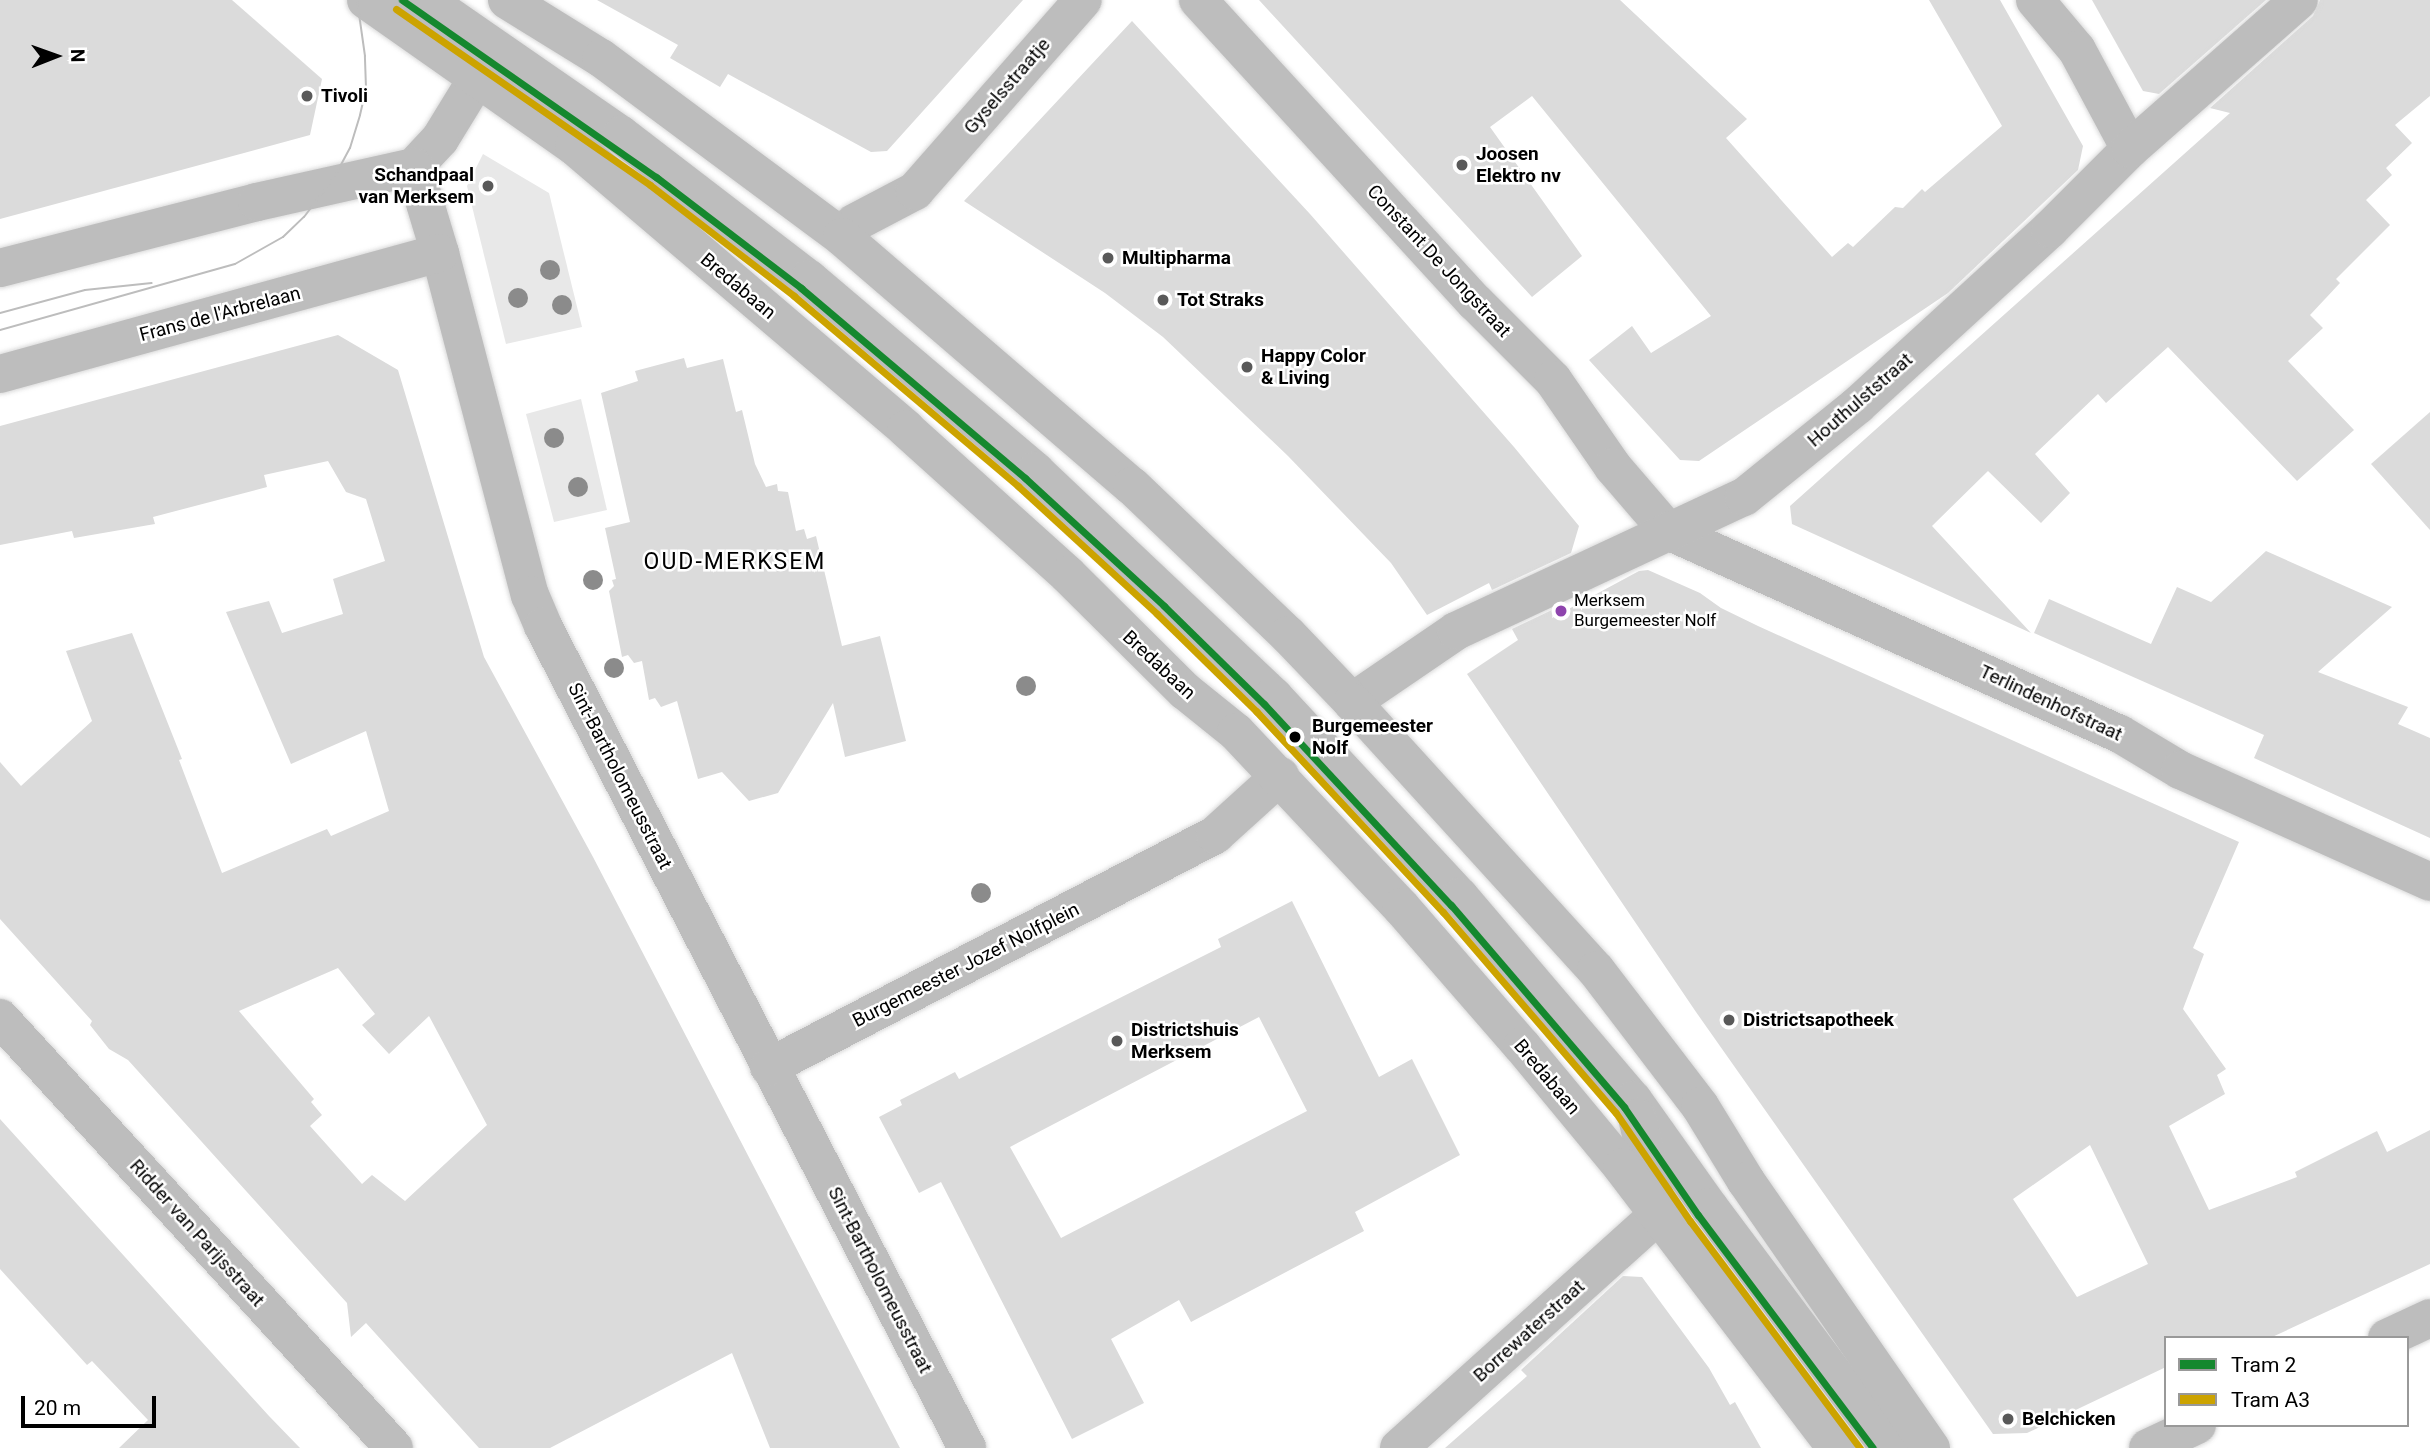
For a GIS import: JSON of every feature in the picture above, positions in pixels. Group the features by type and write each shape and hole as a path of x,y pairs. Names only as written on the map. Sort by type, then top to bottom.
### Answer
{"street":[{"name":"Bredabaan","path":"366,0 478,76 574,146 906,429 1068,575 1185,691 1236,732 1280,776 1462,977 1659,1214 1836,1448"},
{"path":"426,0 621,135 809,279 1045,480 1208,633 1359,785 1460,897 1633,1100 1709,1207 1889,1448"},
{"path":"507,0 601,58 842,237 1132,486 1352,702 1596,970 1644,1031 1699,1107 1754,1193 1931,1448"},
{"name":"Gyselsstraatje","path":"854,223 915,191 1083,0"},
{"name":"Constant De Jongstraat","path":"1198,0 1475,302 1553,380 1613,467 1668,531"},
{"path":"2035,0 2077,50 2130,149"},
{"name":"Houthulststraat","path":"1352,702 1456,631 1744,497 1858,405 2050,229 2130,149 2299,0"},
{"path":"0,268 257,202 414,167 440,139 478,76"},
{"name":"Sint-Bartholomeusstraat","path":"414,167 440,253 530,595 538,616 967,1448"},
{"name":"Frans de l'Arbrelaan","path":"0,374 440,253"},
{"name":"Terlindenhofstraat","path":"1668,531 2120,734 2180,771 2430,882"},
{"name":"Burgemeester Jozef Nolfplein","path":"769,1067 1214,835 1280,776"},
{"name":"Ridder van Parijsstraat","path":"0,1018 394,1448"},
{"path":"1633,1100 1659,1214"},
{"name":"Borrewaterstraat","path":"1399,1448 1659,1214"},
{"path":"2391,1336 2430,1318"},
{"path":"2148,1448 2193,1427"}],"shaded area":[{"path":"483,154 549,193 582,327 506,344 467,186"},
{"path":"581,399 607,510 554,522 526,414"}],"building":[{"path":"0,0 232,0 322,79 310,135 0,219"},
{"path":"597,0 1023,0 887,151 871,152 728,74 720,87 670,58 678,45"},
{"path":"1259,0 1620,0 1747,119 1726,138 1832,257 1848,243 1853,247 1895,207 1903,208 1922,189 1925,192 2002,126 1929,0 2000,0 2083,146 2078,170 1948,293 1699,461 1680,460 1589,360 1632,326 1651,353 1711,316 1532,96 1490,127 1582,256 1532,297"},
{"path":"2092,0 2266,0 2159,94 2143,91"},
{"path":"2320,0 2430,0 2430,96 2395,125 2412,143 2386,168 2392,175 2366,200 2390,225 2336,279 2340,283 2310,315 2323,328 2288,361 2354,430 2297,481 2168,347 2106,403 2098,394 2035,454 2070,493 2041,523 1988,471 1932,526 2031,633 1792,524 1790,506 2230,113 2210,108 2313,16"},
{"path":"1132,21 1310,214 1514,447 1579,526 1571,553 1492,590 1489,583 1427,615 1391,563 1288,456 1163,337 1105,293 964,201"},
{"path":"338,335 398,370 484,657 593,857 900,1448 770,1448 732,1353 550,1448 479,1448 366,1323 351,1337 347,1303 128,1060 109,1049 90,1025 92,1021 0,919 0,762 21,786 92,721 66,651 132,633 182,759 179,760 222,873 327,829 331,836 389,811 366,731 291,764 226,612 269,601 282,633 343,614 333,579 385,561 366,499 346,492 328,461 264,475 267,487 153,517 155,524 74,538 72,531 0,545 0,426","holes":["338,968 375,1014 362,1025 389,1054 429,1016 487,1125 405,1201 372,1175 362,1184 310,1126 322,1115 311,1102 314,1099 239,1011"]},
{"path":"684,358 687,368 723,359 736,412 742,410 755,464 766,487 777,484 778,491 788,492 796,531 804,529 807,539 816,536 842,646 880,636 906,741 845,757 833,703 778,793 749,801 722,772 698,779 677,701 661,707 655,698 649,700 642,661 634,663 628,655 622,657 609,591 614,586 612,580 616,579 605,528 630,522 601,393 638,381 635,371"},
{"path":"2430,412 2430,530 2371,464"},
{"path":"2266,551 2392,607 2318,672 2408,707 2398,724 2430,738 2430,838 2254,758 2264,735 2034,633 2049,599 2151,644 2177,587 2211,602"},
{"path":"1648,570 1700,593 1721,608 1758,626 2239,842 2193,948 2204,954 2183,1009 2226,1069 2217,1075 2225,1094 2169,1126 2209,1210 2297,1177 2295,1172 2377,1131 2387,1152 2430,1130 2430,1264 2274,1336 2164,1336 2164,1368 2027,1433 1993,1434 1696,1012 1467,674 1518,640 1512,629 1554,609 1552,618 1639,571","holes":["2090,1145 2148,1264 2077,1297 2013,1199"]},
{"path":"1292,901 1379,1077 1412,1059 1460,1155 1355,1212 1364,1231 1191,1322 1179,1300 1111,1339 1144,1403 1072,1439 941,1182 919,1193 879,1117 902,1105 900,1100 955,1072 959,1079 1221,947 1218,939","holes":["1259,1017 1307,1111 1061,1238 1010,1147"]},
{"path":"0,1119 300,1448 119,1448 148,1420 92,1361 87,1365 0,1269"},
{"path":"1623,1276 1642,1277 1709,1368 1730,1405 1735,1402 1761,1448 1445,1448 1527,1376 1521,1370"}],"tram line":[{"path":"0,330 235,264 283,237 304,217 335,176 350,148 366,88 365,56 357,0"},
{"name":"2","path":"402,0 656,177 801,288 1025,478 1164,606 1264,704 1451,905 1624,1107 1698,1215 1873,1448"},
{"name":"A3","path":"396,9 650,185 794,296 1018,486 1157,614 1256,711 1443,912 1616,1113 1690,1221 1860,1448"},
{"path":"0,313 85,290 152,283"}],"place":[{"name":"Tivoli","path":"307,96"},
{"name":"Joosen Elektro nv","path":"1462,165"},
{"name":"Schandpaal van Merksem","path":"488,186"},
{"name":"Multipharma","path":"1108,258"},
{"name":"Tot Straks","path":"1163,300"},
{"name":"Happy Color & Living","path":"1247,367"},
{"name":"Merksem Burgemeester Nolf","path":"1561,611"},
{"name":"Burgemeester Nolf","path":"1295,737"},
{"name":"Districtsapotheek","path":"1729,1020"},
{"name":"Districtshuis Merksem","path":"1117,1041"},
{"name":"Belchicken","path":"2008,1419"}],"district":[{"name":"OUD-MERKSEM","path":"735,562"}]}
